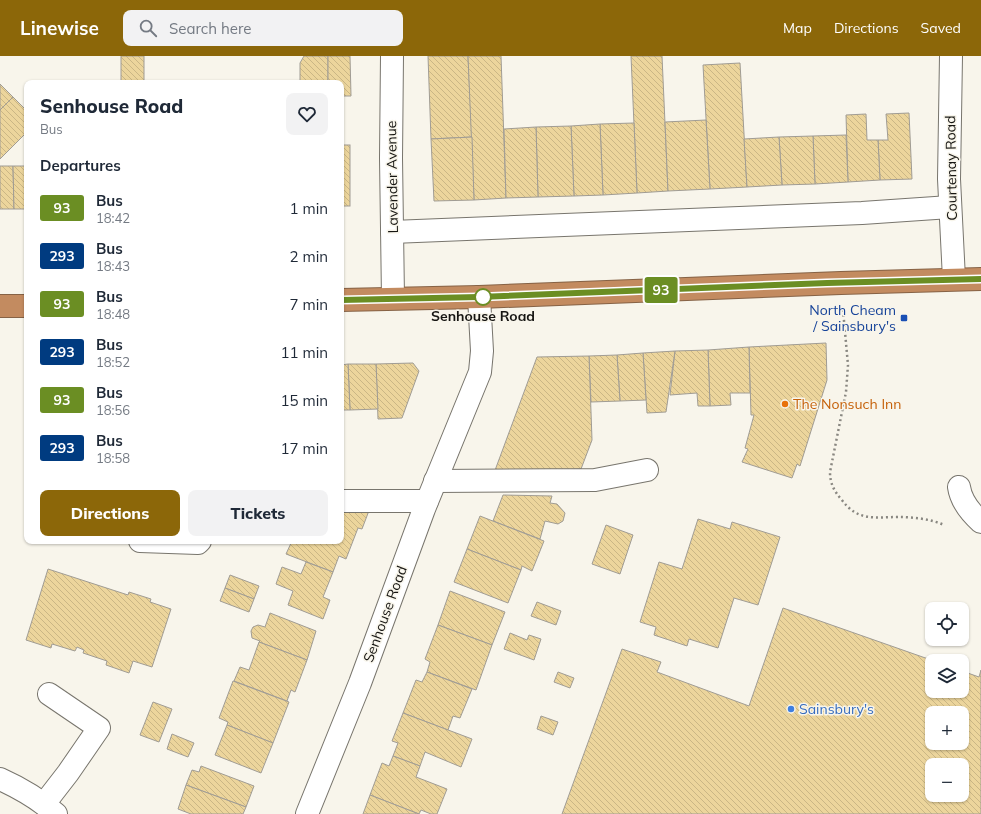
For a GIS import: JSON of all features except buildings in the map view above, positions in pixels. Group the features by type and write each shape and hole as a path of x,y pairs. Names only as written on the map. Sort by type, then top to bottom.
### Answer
{"highway":[{"path":"344,300 479,297 981,279"},
{"path":"0,306 24,306"}],"street":[{"name":"Lavender Avenue","path":"392,56 391,158 394,298"},
{"name":"Courtenay Road","path":"951,56 949,179 954,279"},
{"path":"392,232 862,213 950,207"},
{"name":"Senhouse Road","path":"306,814 360,683 427,501 480,372 482,351 479,297"},
{"path":"435,481 595,480 647,470"},
{"path":"959,487 968,508 981,522"},
{"path":"344,501 427,501"},
{"path":"0,780 10,784 50,809 68,773 99,728 49,694"}],"path":[{"path":"841,283 848,365 846,392 830,472 830,480 836,493 846,506 857,515 870,518 900,517 937,522 949,528"}],"bus line":[{"name":"93","path":"344,300 479,297 827,283 981,279"}],"place":[{"name":"Senhouse Road","path":"483,297"},
{"name":"North Cheam / Sainsbury's","path":"904,318"},
{"name":"The Nonsuch Inn","path":"785,404"},
{"name":"Sainsbury's","path":"791,709"}]}
